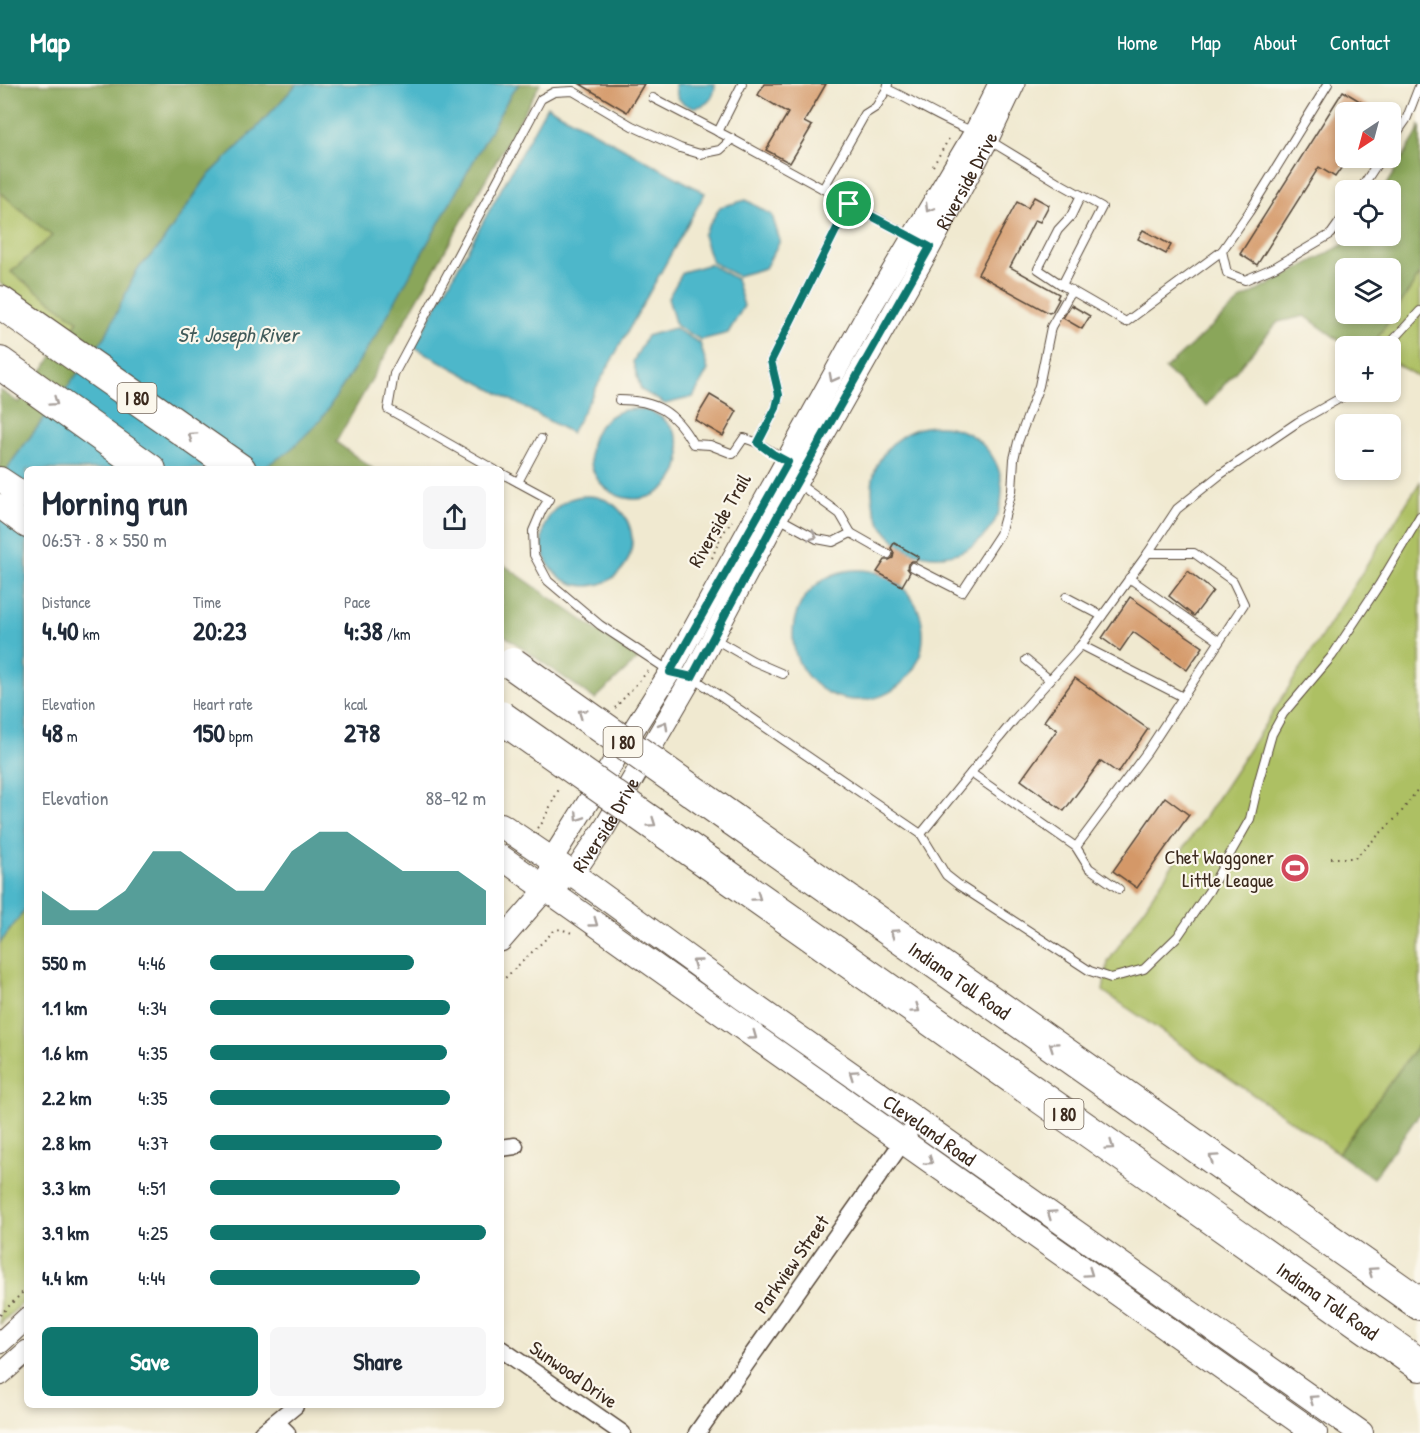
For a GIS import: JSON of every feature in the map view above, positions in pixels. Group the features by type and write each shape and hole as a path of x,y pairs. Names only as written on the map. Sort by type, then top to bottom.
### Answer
{"highway":[{"name":"I 80","path":"0,302 234,466"},
{"name":"I 80","path":"3,366 144,466"},
{"name":"Indiana Toll Road","path":"507,660 1420,1304"},
{"name":"Indiana Toll Road","path":"504,719 1420,1365"}],"main road":[{"path":"0,478 24,495"},
{"path":"0,507 24,524"},
{"name":"Cleveland Road","path":"504,827 1361,1433"},
{"name":"Cleveland Road","path":"504,859 1316,1433"}],"street":[{"name":"Riverside Drive","path":"546,889 552,859 662,667 769,513 796,482 921,242 973,132 999,84"},
{"name":"Riverside Drive","path":"973,132 1014,84"},
{"name":"Riverside Drive","path":"504,938 546,889 573,874 604,827 692,677 769,513 788,462 871,308 921,242"},
{"name":"Parkview Street","path":"697,1433 918,1120"},
{"path":"0,1343 24,1321"},
{"name":"Sunwood Drive","path":"504,1351 622,1433"},
{"path":"0,1375 24,1354"},
{"path":"262,1433 282,1427 294,1408"}],"lane":[{"path":"718,132 741,84"},
{"path":"1081,195 1071,216 1058,230 1038,269 1126,322 1222,251 1250,212 1328,84"},
{"path":"1401,127 1420,84"},
{"path":"823,189 865,114 876,107 888,86 1102,207 1062,285"},
{"path":"488,466 388,409 394,374 541,99 554,92 573,91 632,126 680,148 700,154 720,150 732,139"},
{"path":"653,98 921,242"},
{"path":"758,443 776,408 779,395 771,361 849,204"},
{"path":"1222,251 1227,273 1245,280 1275,267 1331,234 1335,228"},
{"path":"913,567 962,592 1000,534 1012,491 1018,442 1039,386 1051,327 1072,290"},
{"path":"1397,336 1420,311"},
{"path":"619,400 640,400 661,409 682,426 693,444 710,445 733,454 744,438 758,443 788,462 796,482 840,514 851,533 888,554"},
{"path":"921,834 1014,720 1081,645 1177,509 1221,474 1298,422 1335,401"},
{"path":"518,482 541,439"},
{"path":"504,475 549,499 533,531 534,555 548,581 600,625 662,667 692,677 921,834 946,875 1090,971 1111,978 1144,969 1179,936 1209,891 1250,819 1272,734 1283,714 1332,656 1379,585 1420,516"},
{"path":"769,513 817,538 832,542 851,533"},
{"path":"1076,846 1147,752 1244,604 1233,581 1194,553 1148,553"},
{"path":"1130,578 1220,641"},
{"path":"1066,597 1102,616"},
{"path":"712,638 753,661 783,674"},
{"path":"1081,645 1183,697"},
{"path":"1026,660 1050,680"},
{"path":"971,772 1076,846 1089,868 1119,889"}],"path":[{"path":"931,170 973,132"},
{"name":"Riverside Trail","path":"710,561 721,536 732,520"},
{"path":"610,713 662,667"},
{"path":"534,831 542,823 564,782"},
{"path":"1330,858 1355,858 1400,814 1420,786"},
{"path":"0,1315 24,1291"}],"green space":[{"path":"0,84 297,84 207,177 159,247 137,270 105,337 13,460 0,483 0,390 19,403 78,321 11,272 52,236 0,192"},
{"path":"519,84 540,84 336,442 369,466 266,466 287,453 448,205 511,94"},
{"path":"1420,125 1420,274 1401,302 1401,258 1335,258 1335,324 1387,324 1379,336 1335,337 1305,316 1278,322 1206,406 1165,369 1242,299 1341,246 1401,246 1401,180 1389,180 1396,168 1401,168 1401,160"},
{"path":"0,192 52,236 11,272 78,321 70,333 0,283"},
{"path":"1420,274 1420,378 1401,367 1401,336 1379,336 1387,324 1401,324 1401,302"},
{"name":"Chet Waggoner Little League","path":"1420,482 1420,1042 1338,1153 1103,991 1108,962 1234,773"},
{"path":"504,565 638,659 595,699 504,635"},
{"path":"24,911 24,1302 0,1324 0,943"},
{"path":"1420,1042 1420,1113 1373,1178 1338,1153"}],"water":[{"name":"St. Joseph River","path":"297,84 519,84 511,94 378,332 320,421 287,453 266,466 24,466 24,911 0,943 0,483 13,460 105,337 137,270 159,247 207,177"},
{"path":"675,84 715,84 709,101 702,106 695,107 681,101 676,94"},
{"path":"547,106 705,193 571,433 414,347"},
{"path":"746,200 772,215 780,241 765,268 737,276 712,262 703,235 720,207"},
{"path":"710,264 736,279 744,306 728,333 701,340 676,326 668,298 683,272"},
{"path":"674,328 700,343 708,370 693,397 665,404 641,390 633,362 647,336"},
{"path":"635,409 652,412 667,422 677,437 680,454 677,471 667,486 652,496 635,499 618,496 603,486 593,471 590,454 593,437 603,422 618,412"},
{"path":"937,426 962,431 983,445 997,466 1002,491 997,516 983,537 962,551 937,556 912,551 891,537 877,516 872,491 877,466 891,445 912,431"},
{"path":"587,496 604,499 619,509 629,524 632,541 629,558 619,573 604,583 587,586 570,583 555,573 545,558 542,541 545,524 555,509 570,499"},
{"path":"858,570 883,575 904,589 918,610 923,635 918,660 904,681 883,695 858,700 833,695 812,681 798,660 793,635 798,610 812,589 833,575"}],"building":[{"path":"580,84 644,84 627,112"},
{"path":"764,84 826,84 804,122 812,126 790,163 766,150 788,113 758,95"},
{"path":"1343,91 1361,102 1336,102"},
{"path":"1335,104 1335,168 1341,168 1335,177 1319,167 1257,265 1240,254"},
{"path":"1034,197 1049,205 1040,222 1035,220 1010,267 1059,294 1057,298 1059,299 1052,312 1049,313 978,274 1017,202 1028,208"},
{"path":"1143,230 1171,245 1166,254 1138,239"},
{"path":"1071,305 1090,316 1082,329 1063,318"},
{"path":"710,395 737,411 723,436 695,420"},
{"path":"894,543 919,557 908,564 907,568 910,572 902,586 877,572 885,560 893,558 894,553 891,548"},
{"path":"1188,571 1213,591 1194,616 1169,596"},
{"path":"1130,597 1203,647 1187,670 1133,632 1120,651 1102,638"},
{"path":"1075,678 1148,729 1118,773 1101,761 1064,811 1021,780 1057,730 1044,721"},
{"path":"1165,797 1189,815 1137,888 1113,871"}],"place":[{"name":"Chet Waggoner Little League","path":"1295,868"}],"route":[{"path":"849,204 930,247 777,517 692,677 670,672 788,462 758,443 776,408 779,395 771,361 849,204"}]}
